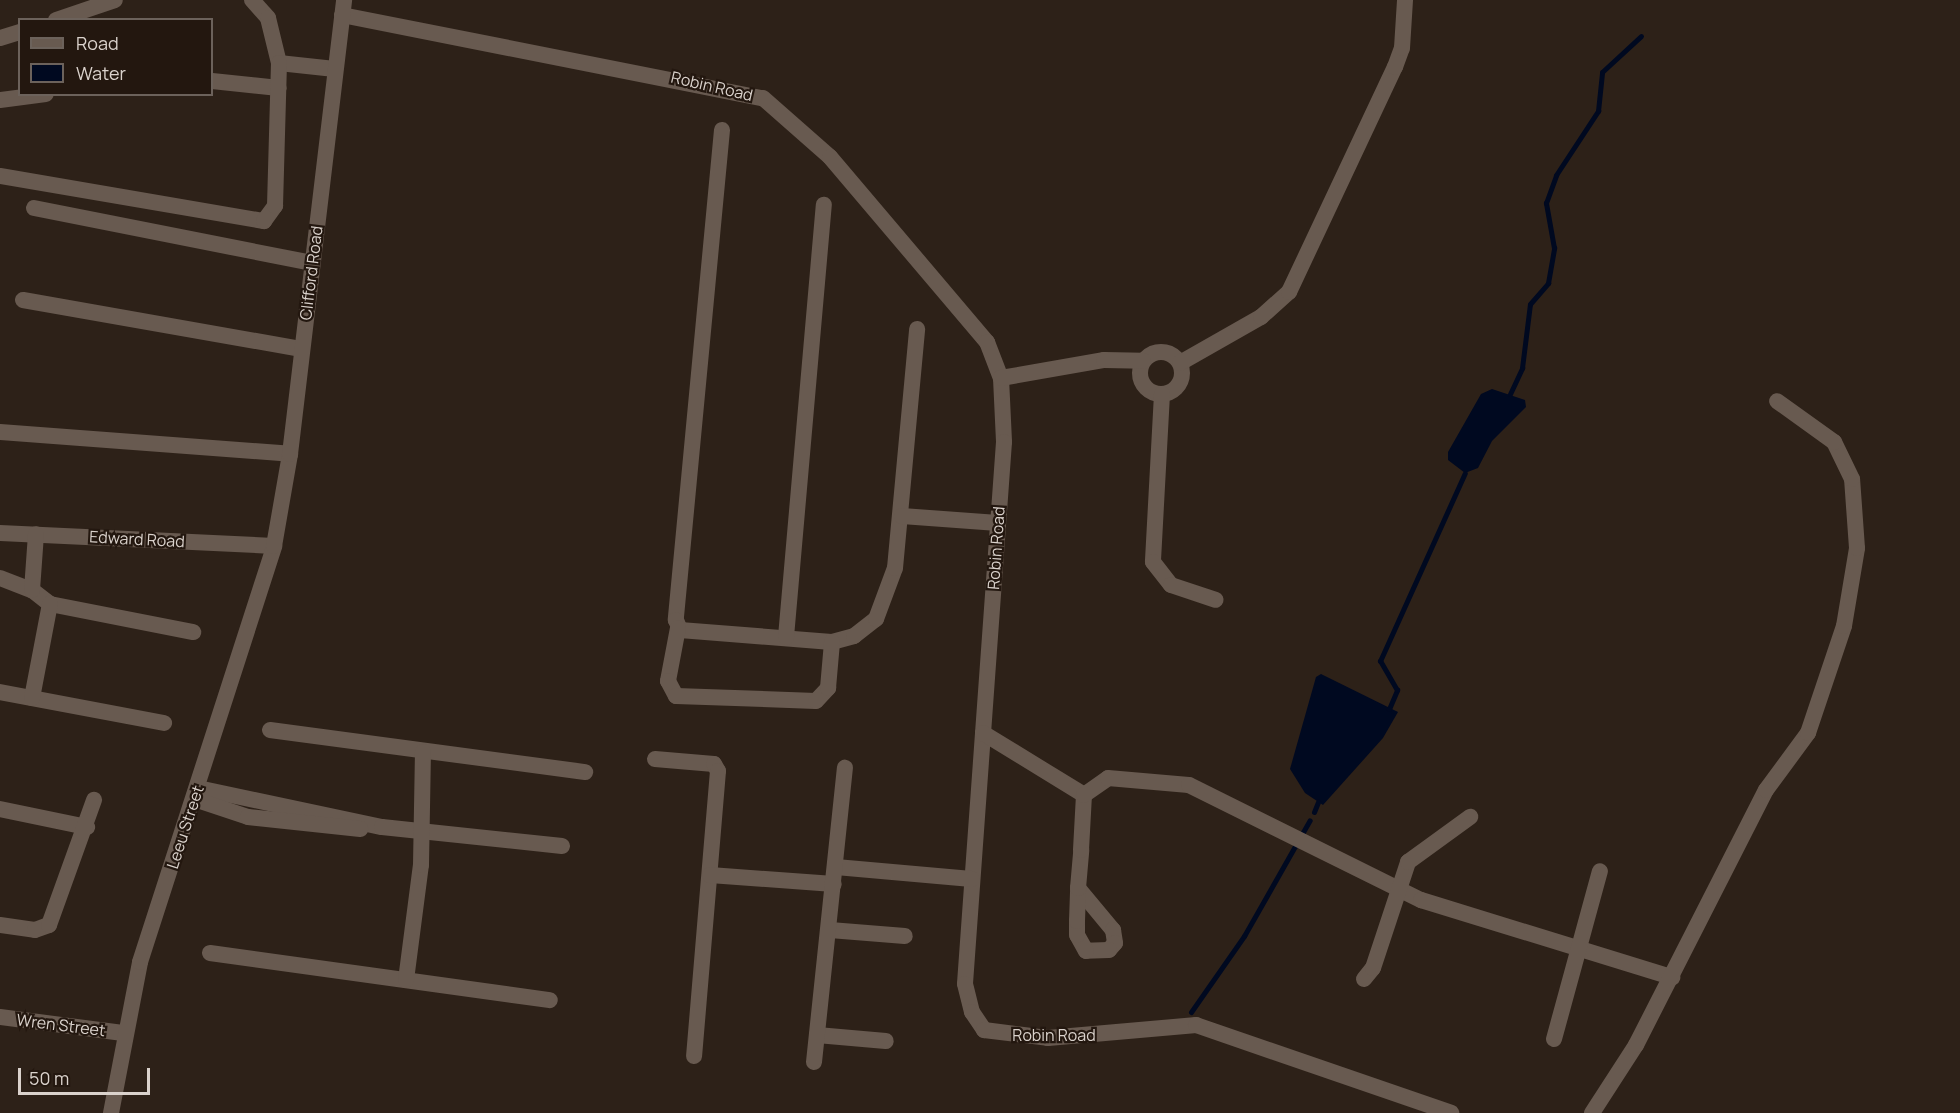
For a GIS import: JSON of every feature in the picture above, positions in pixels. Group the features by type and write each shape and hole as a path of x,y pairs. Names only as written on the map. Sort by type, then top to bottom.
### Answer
{"street":[{"path":"0,177 259,223 275,206 279,63 268,18 252,0"},
{"path":"1180,363 1261,317 1289,292 1395,68 1405,29 1405,0"},
{"name":"Clifford Road","path":"274,546 290,454 343,7"},
{"name":"Robin Road","path":"343,7 763,98 830,157 943,284 987,342 1001,378 998,523 965,984 972,1012 990,1033 1070,1037 1196,1025 1451,1113"},
{"path":"75,17 107,8"},
{"path":"0,38 18,33"},
{"path":"279,63 335,69"},
{"path":"213,81 279,88"},
{"path":"0,100 31,96"},
{"path":"722,130 678,628 668,681 676,696 816,701 828,688 832,642"},
{"path":"786,637 824,205"},
{"path":"34,208 312,263"},
{"path":"23,300 302,348"},
{"path":"678,628 832,642 854,636 876,619 896,568 917,329"},
{"path":"1001,378 1095,361 1143,361 1159,352 1180,363"},
{"path":"1143,361 1142,384 1162,394"},
{"path":"1162,394 1179,384 1180,363"},
{"path":"1162,394 1153,562 1171,585 1216,600"},
{"path":"1592,1113 1672,977 1758,804 1816,716 1853,587 1857,519 1847,465 1834,442 1778,401"},
{"path":"0,432 290,454"},
{"path":"902,516 998,523"},
{"name":"Edward Road","path":"0,532 274,546"},
{"path":"32,590 36,534"},
{"name":"Leeu Street","path":"111,1113 123,1033 274,546"},
{"path":"0,578 32,590 50,604 193,632"},
{"path":"32,698 50,604"},
{"path":"0,692 164,723"},
{"path":"270,730 585,772"},
{"path":"983,733 1083,795"},
{"path":"406,980 421,865 418,831 423,752"},
{"path":"655,759 717,768 694,1056"},
{"path":"814,1062 830,930 845,768"},
{"path":"1083,795 1108,778 1190,785 1397,888 1672,977"},
{"path":"196,793 248,817 351,829 382,827 562,846"},
{"path":"1078,888 1083,795"},
{"path":"0,925 34,930 49,925 87,827 94,800"},
{"path":"0,809 87,827"},
{"path":"1364,979 1373,968 1397,888 1408,862 1470,817"},
{"path":"1554,1039 1577,948 1600,871"},
{"path":"710,875 971,879"},
{"path":"830,930 905,936"},
{"path":"210,953 550,1000"},
{"name":"Wren Street","path":"0,1017 123,1033"},
{"path":"817,1035 886,1041"}],"water":[{"path":"1492,389 1525,400 1526,407 1492,441 1478,468 1465,473 1448,460 1448,452 1481,394"},
{"path":"1321,674 1398,712 1383,738 1323,805 1305,793 1290,769 1316,677"}],"waterway":[{"path":"1510,394 1522,368 1530,304 1548,283 1554,248 1546,203 1556,175 1598,111 1602,72 1641,36"},
{"path":"1389,709 1397,690 1380,661 1465,473"},
{"path":"1314,812 1318,802"},
{"path":"1191,1012 1244,936 1310,820"}]}
